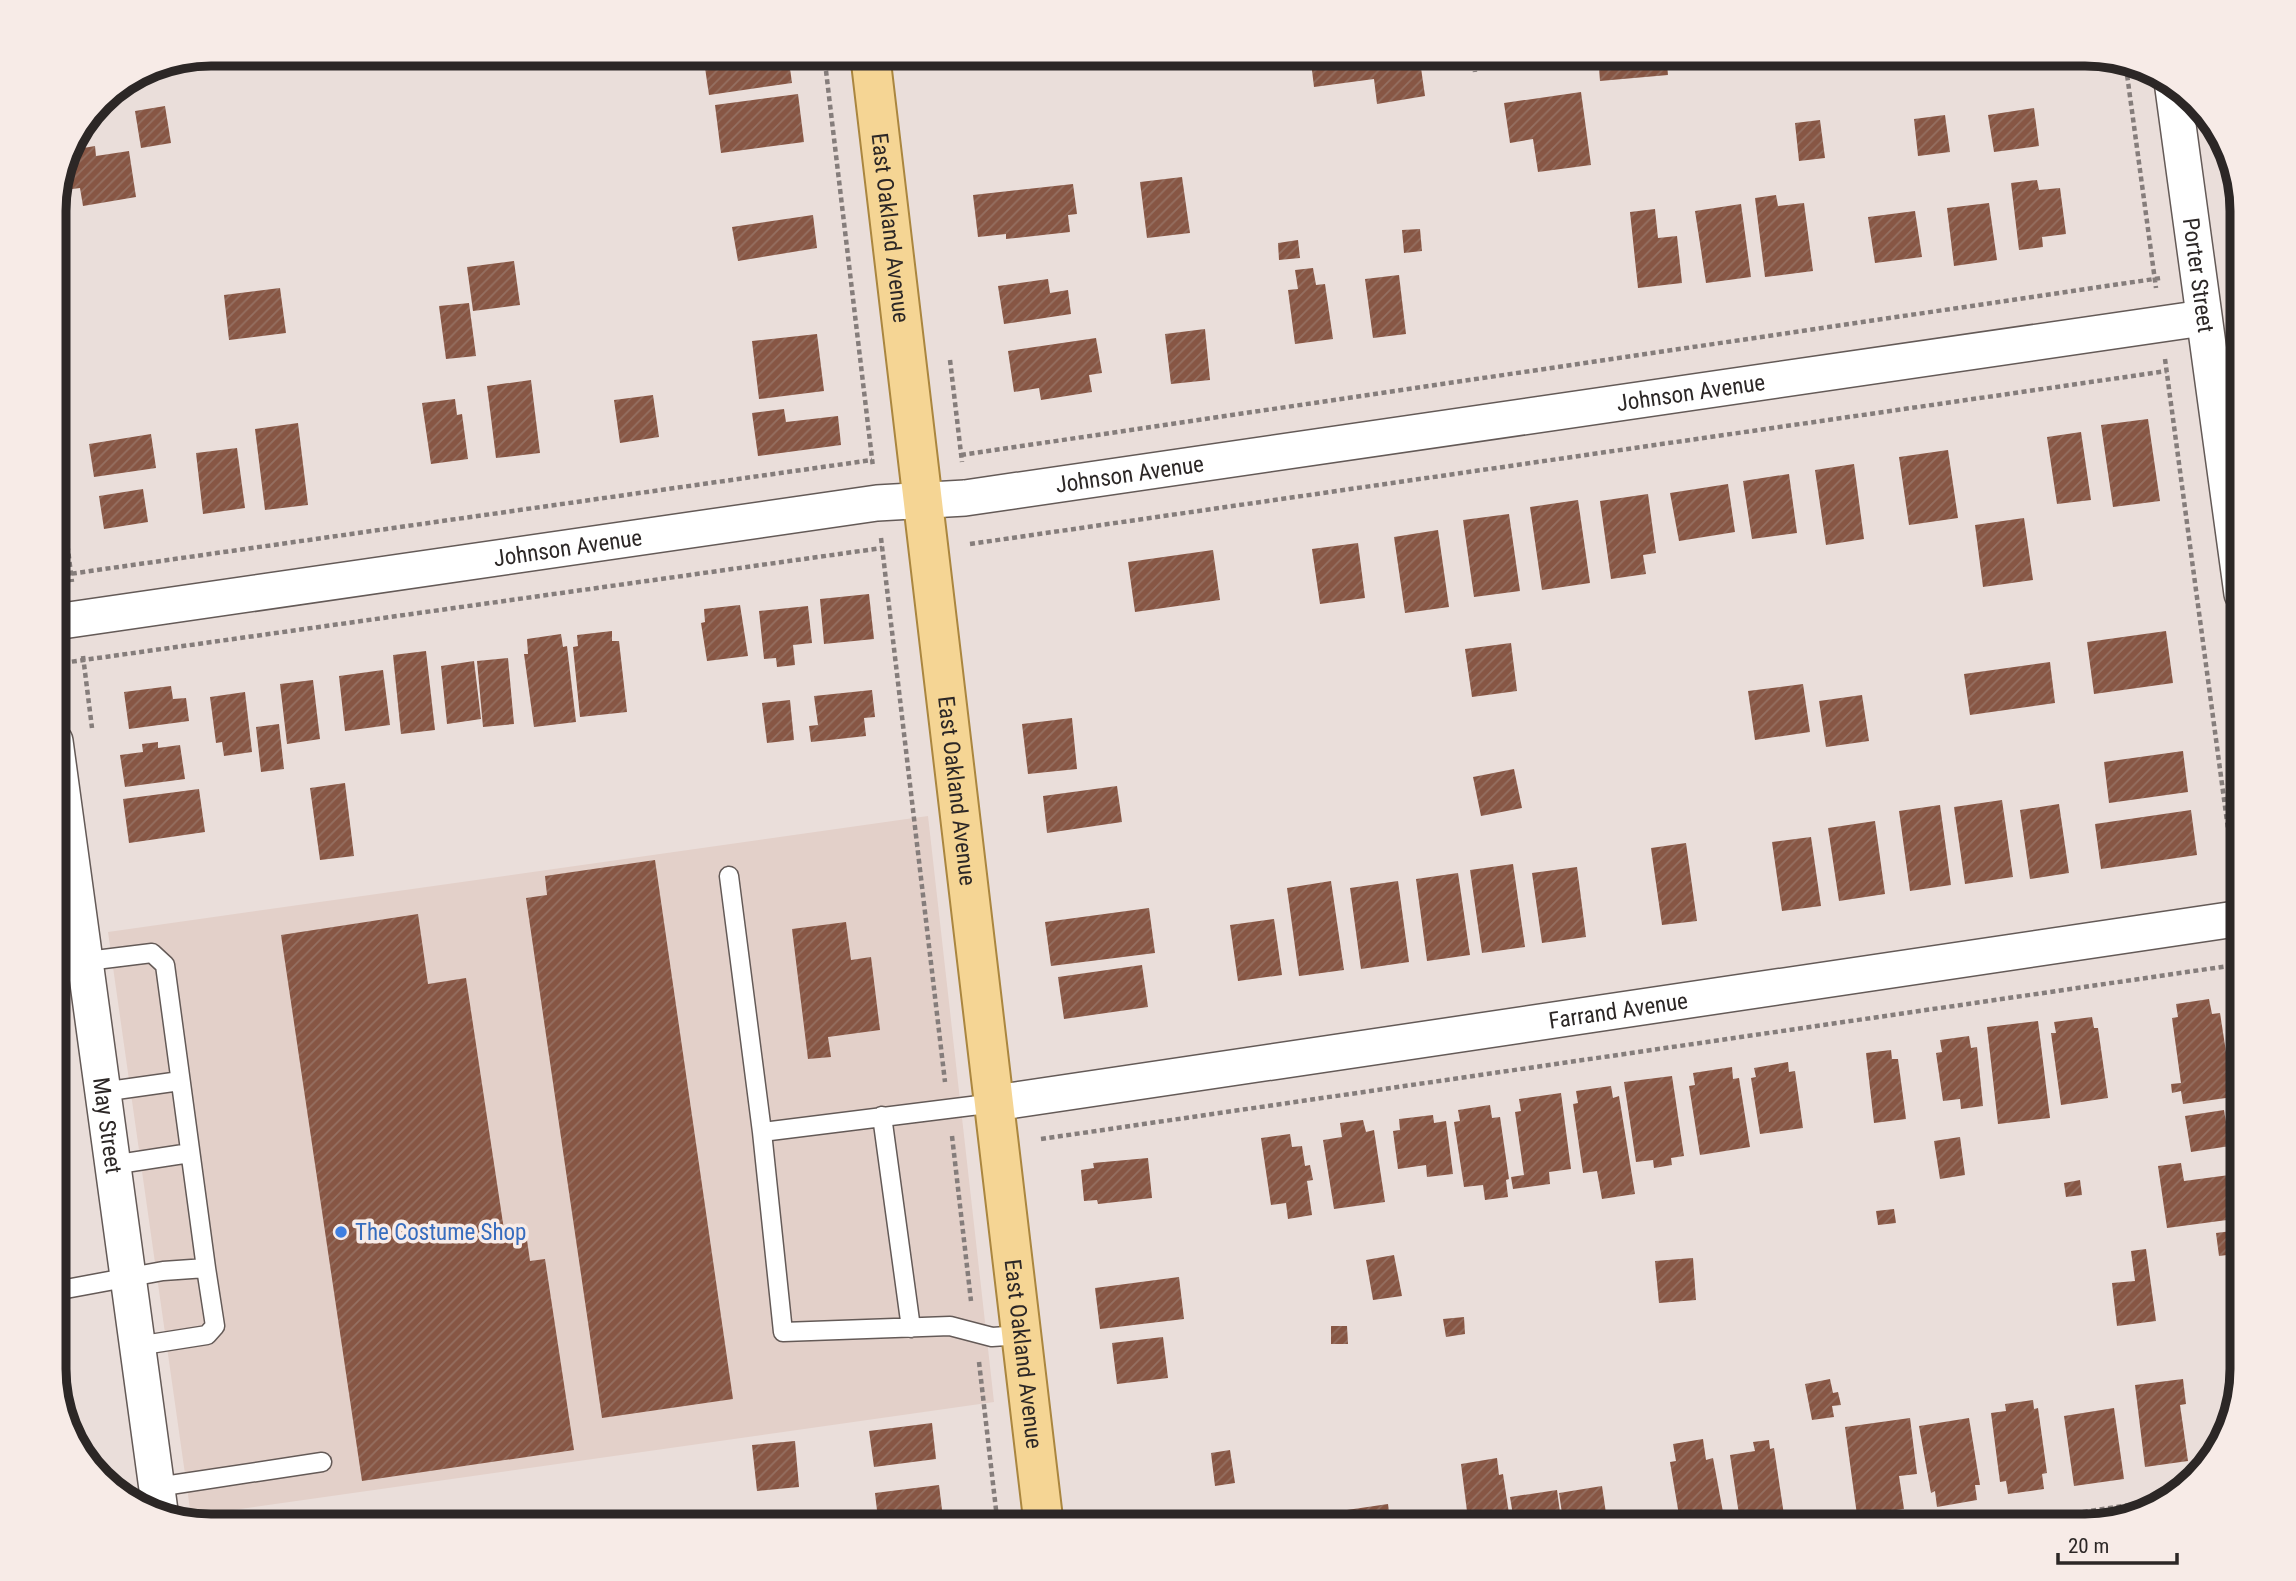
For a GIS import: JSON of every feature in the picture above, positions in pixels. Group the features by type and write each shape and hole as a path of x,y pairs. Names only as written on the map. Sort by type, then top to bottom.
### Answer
{"main road":[{"name":"East Oakland Avenue","path":"871,66 1043,1514"}],"street":[{"name":"Porter Street","path":"2174,98 2230,508"},
{"name":"Johnson Avenue","path":"67,620 877,503 979,496 2203,318"},
{"name":"Farrand Avenue","path":"995,1102 2230,920"},
{"name":"May Street","path":"67,931 69,963 102,1092 158,1499"}],"lane":[{"path":"729,876 762,1132 783,1332 950,1326 992,1337 1022,1335"},
{"path":"69,963 152,953 165,965 215,1326 207,1335 137,1346"},
{"path":"102,1092 180,1081"},
{"path":"762,1132 995,1102"},
{"path":"881,1116 911,1328"},
{"path":"112,1165 190,1153"},
{"path":"67,1289 163,1271 206,1268"},
{"path":"158,1499 322,1462"}],"path":[{"path":"825,66 996,1514"},
{"path":"1474,66 1475,72"},
{"path":"2127,73 2230,837"},
{"path":"961,455 2230,268"},
{"path":"970,544 2167,370"},
{"path":"67,574 872,460"},
{"path":"67,662 882,548"},
{"path":"1041,1139 2230,966"},
{"path":"2070,1514 2138,1504"}],"shaded area":[{"path":"928,816 994,1402 207,1514 191,1513 108,932"}],"building":[{"path":"705,66 790,66 792,83 709,95"},
{"path":"1311,66 1421,66 1425,96 1377,104 1374,79 1314,87"},
{"path":"1599,66 1667,66 1668,75 1600,81"},
{"path":"1581,92 1591,165 1538,172 1533,139 1510,143 1504,103"},
{"path":"798,94 804,142 721,153 715,105"},
{"path":"165,106 171,143 141,148 135,111"},
{"path":"2034,108 2039,146 1994,152 1988,115"},
{"path":"1945,115 1950,152 1918,156 1914,119"},
{"path":"1820,120 1825,158 1799,161 1795,123"},
{"path":"95,146 96,156 129,151 136,197 83,206 80,188 68,190 80,149"},
{"path":"1182,177 1190,233 1147,238 1140,182"},
{"path":"2037,180 2039,190 2060,188 2066,234 2042,237 2043,247 2019,250 2011,183"},
{"path":"1073,184 1077,214 1068,215 1070,232 1006,239 1006,234 978,237 973,195"},
{"path":"1776,195 1778,206 1804,203 1813,271 1765,277 1755,198"},
{"path":"1989,203 1997,260 1954,266 1947,208"},
{"path":"1741,204 1751,277 1706,283 1695,211"},
{"path":"1655,209 1658,238 1677,236 1682,283 1638,288 1630,212"},
{"path":"1915,211 1922,257 1875,263 1868,217"},
{"path":"813,215 817,248 738,261 732,227"},
{"path":"1420,229 1422,251 1404,253 1402,230"},
{"path":"1298,240 1300,258 1279,260 1278,243"},
{"path":"514,261 520,305 473,311 467,267"},
{"path":"1313,268 1316,285 1325,284 1333,339 1295,344 1288,290 1298,289 1295,270"},
{"path":"1399,275 1406,334 1373,338 1365,279"},
{"path":"1048,279 1050,293 1068,290 1071,314 1004,324 998,286"},
{"path":"280,288 286,333 229,340 224,295"},
{"path":"469,303 476,356 446,359 439,306"},
{"path":"1205,329 1210,380 1171,384 1165,334"},
{"path":"817,334 824,391 759,399 752,341"},
{"path":"1096,338 1102,373 1089,375 1092,392 1041,400 1039,388 1014,392 1008,351"},
{"path":"531,380 540,453 496,458 487,386"},
{"path":"653,395 659,437 620,443 614,400"},
{"path":"455,399 457,415 462,414 468,459 431,464 422,403"},
{"path":"784,409 786,422 838,416 841,445 758,456 752,413"},
{"path":"2148,419 2160,501 2113,507 2101,425"},
{"path":"298,423 308,505 265,510 255,429"},
{"path":"2081,432 2091,500 2057,504 2047,437"},
{"path":"151,434 156,468 94,477 89,444"},
{"path":"237,448 245,508 203,514 196,453"},
{"path":"1948,450 1958,518 1909,525 1899,457"},
{"path":"1854,464 1864,539 1826,545 1815,470"},
{"path":"1789,474 1797,533 1752,539 1743,481"},
{"path":"1728,484 1735,532 1679,541 1670,493"},
{"path":"143,489 148,522 104,529 99,496"},
{"path":"1648,494 1656,553 1643,555 1646,574 1611,579 1600,501"},
{"path":"1578,500 1590,583 1542,590 1530,507"},
{"path":"1509,514 1520,591 1474,597 1463,520"},
{"path":"2024,518 2033,580 1983,587 1975,525"},
{"path":"1438,530 1449,607 1405,613 1394,537"},
{"path":"1358,543 1365,598 1320,604 1312,549"},
{"path":"1213,550 1220,600 1135,612 1128,562"},
{"path":"869,594 874,639 824,644 820,599"},
{"path":"740,605 748,656 707,661 701,623 705,622 704,609"},
{"path":"808,606 812,643 793,645 795,665 777,667 776,658 764,659 759,611"},
{"path":"612,631 612,641 619,641 627,712 580,717 573,647 578,646 577,635"},
{"path":"2166,631 2173,683 2094,694 2087,642"},
{"path":"561,634 563,647 567,646 576,722 534,727 524,654 528,654 527,639"},
{"path":"1511,643 1517,691 1472,697 1465,649"},
{"path":"426,651 435,730 401,734 393,655"},
{"path":"508,658 514,724 483,727 477,661"},
{"path":"474,661 481,719 447,724 441,666"},
{"path":"2050,662 2055,703 1970,715 1964,674"},
{"path":"383,670 390,725 345,731 339,676"},
{"path":"313,680 320,739 287,744 280,684"},
{"path":"1803,684 1810,732 1755,740 1748,691"},
{"path":"171,686 173,699 186,698 189,721 129,729 124,692"},
{"path":"872,690 875,717 864,718 866,736 811,742 809,726 818,725 814,696"},
{"path":"245,692 252,752 224,756 222,742 216,743 210,697"},
{"path":"1862,695 1869,741 1826,747 1819,701"},
{"path":"790,700 794,740 767,743 762,703"},
{"path":"1072,718 1077,769 1028,774 1022,724"},
{"path":"279,724 284,769 261,772 256,727"},
{"path":"158,742 158,748 180,745 185,779 125,787 120,755 143,752 142,744"},
{"path":"2183,751 2188,792 2109,803 2104,762"},
{"path":"1514,769 1522,808 1481,816 1473,777"},
{"path":"345,783 354,856 320,860 310,788"},
{"path":"1117,786 1122,822 1047,833 1043,796"},
{"path":"199,789 205,832 129,843 123,799"},
{"path":"2002,800 2013,877 1965,884 1954,807"},
{"path":"2059,804 2069,873 2030,879 2020,810"},
{"path":"1940,805 1951,885 1910,891 1899,811"},
{"path":"2191,810 2197,855 2101,869 2095,824"},
{"path":"1875,821 1885,894 1839,901 1828,828"},
{"path":"1811,837 1821,906 1782,911 1772,842"},
{"path":"1686,843 1697,921 1662,925 1651,848"},
{"path":"655,860 733,1399 602,1418 526,898 547,895 545,876"},
{"path":"1513,864 1525,947 1482,953 1470,870"},
{"path":"1577,867 1586,937 1542,943 1532,873"},
{"path":"1458,873 1470,955 1427,961 1416,879"},
{"path":"1331,881 1344,970 1299,976 1287,888"},
{"path":"1398,881 1409,962 1361,969 1350,888"},
{"path":"1149,908 1155,953 1051,966 1045,922"},
{"path":"418,914 428,984 466,978 506,1243 527,1240 530,1261 545,1259 574,1450 362,1481 281,935"},
{"path":"1274,919 1282,975 1238,981 1230,925"},
{"path":"846,922 851,960 871,957 880,1030 828,1037 831,1057 808,1059 792,929"},
{"path":"1142,965 1148,1007 1064,1019 1058,977"},
{"path":"2209,999 2212,1014 2220,1013 2230,1078 2230,1097 2183,1104 2181,1091 2172,1093 2171,1084 2181,1083 2172,1018 2178,1017 2176,1004"},
{"path":"2092,1017 2094,1028 2098,1028 2108,1098 2061,1105 2051,1033 2056,1033 2054,1022"},
{"path":"2038,1021 2050,1118 1998,1124 1987,1027"},
{"path":"1969,1036 1971,1048 1977,1047 1983,1106 1961,1109 1960,1099 1943,1101 1936,1053 1942,1052 1940,1040"},
{"path":"1891,1050 1892,1059 1898,1059 1906,1119 1874,1123 1866,1053"},
{"path":"1788,1062 1789,1072 1795,1071 1803,1128 1760,1134 1751,1078 1756,1077 1754,1068"},
{"path":"1732,1067 1733,1079 1739,1078 1750,1147 1700,1155 1689,1086 1695,1085 1693,1073"},
{"path":"1672,1076 1684,1156 1671,1158 1672,1165 1654,1168 1653,1160 1636,1162 1624,1082"},
{"path":"1611,1086 1613,1098 1619,1096 1635,1194 1602,1199 1597,1171 1583,1173 1573,1104 1578,1103 1576,1091"},
{"path":"1561,1093 1571,1169 1549,1172 1550,1184 1513,1189 1511,1177 1524,1175 1515,1112 1521,1111 1519,1099"},
{"path":"1490,1105 1492,1118 1500,1117 1509,1179 1506,1180 1508,1197 1485,1200 1483,1185 1464,1187 1454,1122 1460,1121 1458,1110"},
{"path":"2224,1110 2230,1146 2191,1152 2185,1116"},
{"path":"1433,1115 1434,1123 1446,1121 1453,1174 1427,1177 1426,1165 1398,1169 1393,1131 1400,1130 1399,1119"},
{"path":"1363,1120 1366,1132 1374,1130 1385,1202 1334,1209 1323,1140 1342,1137 1340,1123"},
{"path":"1290,1134 1292,1147 1302,1146 1305,1166 1310,1165 1313,1180 1307,1181 1312,1215 1288,1219 1286,1203 1271,1205 1261,1138"},
{"path":"1960,1137 1965,1175 1940,1179 1934,1141"},
{"path":"1148,1158 1152,1198 1098,1204 1097,1200 1084,1201 1081,1170 1094,1168 1093,1163"},
{"path":"2181,1163 2184,1181 2230,1175 2230,1220 2167,1228 2158,1166"},
{"path":"2080,1180 2082,1195 2066,1197 2064,1183"},
{"path":"1894,1209 1896,1223 1878,1225 1876,1211"},
{"path":"2230,1231 2230,1255 2219,1256 2216,1233"},
{"path":"2146,1249 2156,1321 2117,1326 2112,1283 2135,1281 2131,1251"},
{"path":"1394,1255 1402,1296 1373,1300 1366,1260"},
{"path":"1693,1258 1696,1300 1659,1303 1655,1261"},
{"path":"1179,1277 1184,1319 1100,1329 1095,1288"},
{"path":"1464,1317 1465,1334 1446,1337 1443,1319"},
{"path":"1331,1326 1347,1326 1348,1344 1331,1344"},
{"path":"1163,1337 1168,1378 1117,1384 1112,1343"},
{"path":"1830,1379 1833,1393 1838,1392 1841,1405 1832,1406 1834,1417 1812,1420 1805,1384"},
{"path":"2183,1379 2186,1404 2180,1405 2188,1461 2145,1467 2135,1385"},
{"path":"2033,1400 2034,1409 2038,1408 2047,1473 2042,1474 2044,1489 2008,1494 2006,1481 2000,1482 1991,1413 2006,1411 2005,1404"},
{"path":"2114,1408 2124,1479 2074,1486 2064,1416"},
{"path":"1910,1418 1917,1474 1899,1476 1904,1509 1857,1514 1845,1427"},
{"path":"1969,1418 1980,1485 1975,1485 1977,1500 1937,1507 1935,1491 1931,1493 1919,1426"},
{"path":"932,1423 936,1459 874,1467 869,1431"},
{"path":"1703,1439 1706,1460 1713,1458 1723,1514 1679,1514 1670,1462 1676,1461 1673,1444"},
{"path":"1769,1440 1770,1449 1774,1448 1784,1514 1739,1514 1730,1455 1755,1451 1753,1442"},
{"path":"795,1441 799,1487 757,1491 752,1445"},
{"path":"1230,1450 1235,1483 1215,1486 1211,1453"},
{"path":"1497,1458 1499,1475 1503,1474 1509,1514 1467,1514 1461,1464"},
{"path":"939,1485 943,1514 877,1514 875,1493"},
{"path":"1602,1486 1606,1514 1562,1514 1559,1493"},
{"path":"1557,1490 1560,1514 1513,1514 1510,1497"},
{"path":"1388,1504 1389,1514 1341,1514 1340,1511"}],"place":[{"name":"The Costume Shop","path":"341,1232"}]}
